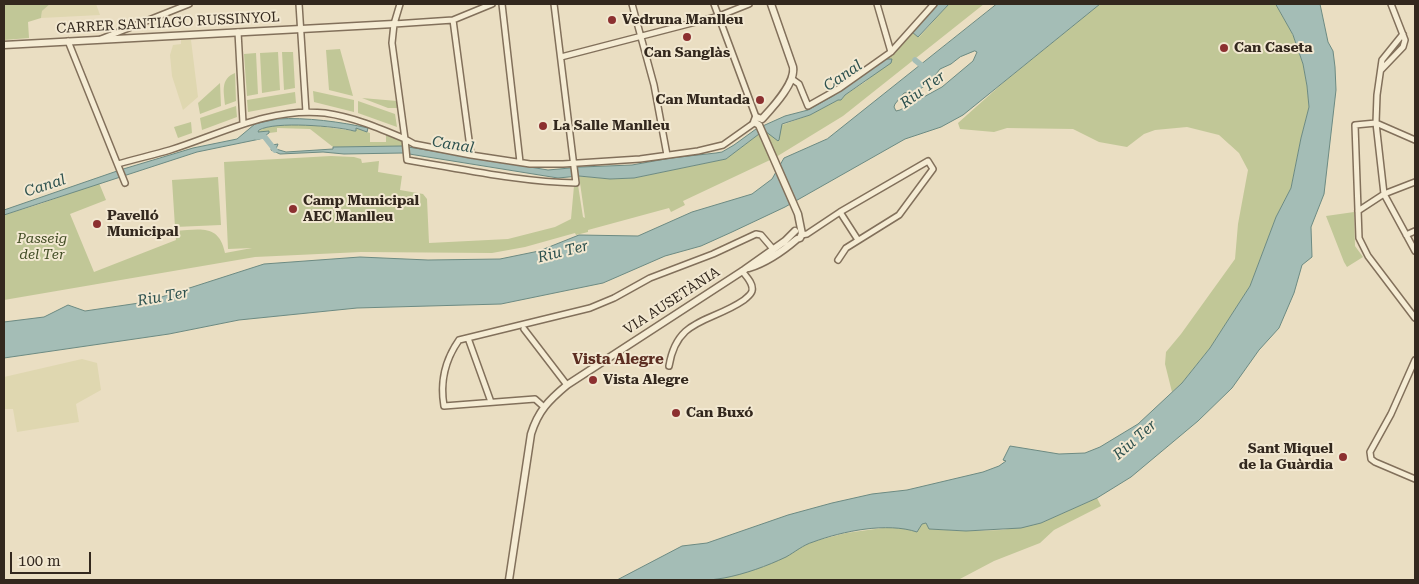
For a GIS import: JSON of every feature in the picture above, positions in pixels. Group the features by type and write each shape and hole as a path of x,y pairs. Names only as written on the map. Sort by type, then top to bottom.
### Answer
{"street":[{"path":"99,39 189,4"},
{"path":"299,4 306,112"},
{"path":"400,4 394,24 392,43 407,147 407,160 560,183 576,183 554,4"},
{"path":"394,24 453,20 492,4"},
{"path":"502,4 520,162"},
{"path":"632,4 654,85 667,155"},
{"path":"714,4 758,122 798,214 797,234 807,234 840,212 928,161 933,168 899,215 846,248 838,260"},
{"path":"561,57 719,16 749,4"},
{"path":"119,167 272,115 306,112 349,118 414,144 471,155 544,164 574,166 640,159 723,145 758,122 792,80 792,67 771,4"},
{"path":"877,4 891,52"},
{"path":"792,80 799,84 808,106 840,88 891,52 934,4"},
{"path":"1391,4 1405,40 1403,47 1381,70 1377,95 1376,123 1384,194 1415,250"},
{"path":"453,20 471,155"},
{"name":"CARRER SANTIAGO RUSSINYOL","path":"4,45 394,24"},
{"path":"238,32 243,124"},
{"path":"68,41 125,183"},
{"path":"1415,140 1376,123 1355,125 1359,238 1368,256 1415,318"},
{"path":"1358,211 1384,194 1415,182"},
{"path":"840,212 858,240"},
{"path":"1406,235 1415,231"},
{"path":"544,407 535,399 444,406 441,391 442,378 459,340 590,308 614,298 650,278 713,254 756,234 761,236 773,249"},
{"name":"VIA AUSETÀNIA","path":"509,580 528,449 536,419 544,407 566,385 797,234"},
{"name":"VIA AUSETÀNIA","path":"743,270 765,262 785,250 797,234"},
{"path":"669,366 677,342 691,326 737,304 749,296 752,292 752,285 743,270"},
{"path":"524,329 566,385"},
{"path":"468,338 491,402"},
{"path":"1415,360 1391,414 1370,452 1371,459 1375,462 1415,479"}],"shaded area":[{"path":"50,4 96,4 100,15 41,18 42,11"},
{"path":"181,40 191,40 198,97 183,110 172,76 170,55 173,45 181,44"},
{"path":"82,359 97,363 101,390 76,404 79,422 17,432 13,409 4,409 4,377"}],"green space":[{"path":"4,4 50,4 42,11 41,18 28,22 29,38 4,40"},
{"path":"949,4 984,4 843,116 776,157 765,131 810,115 841,100 892,59 886,59 894,53 912,32 919,37"},
{"path":"1100,4 1276,4 1293,35 1303,64 1309,107 1291,188 1276,217 1250,286 1210,348 1182,383 1172,392 1165,364 1166,352 1235,259 1238,224 1248,170 1239,153 1219,135 1187,127 1155,130 1144,134 1127,147 1099,142 1073,129 1007,128 994,132 960,129 958,123 1004,82"},
{"path":"340,49 353,96 329,90 326,50"},
{"path":"278,52 280,90 262,93 260,53"},
{"path":"282,52 293,52 295,88 284,90"},
{"path":"256,53 258,94 247,96 244,54"},
{"path":"235,73 236,101 225,105 225,82"},
{"path":"220,83 221,106 200,114 198,103"},
{"path":"313,91 354,100 354,112 314,102"},
{"path":"295,92 296,103 248,112 247,100"},
{"path":"362,98 397,101 398,108 388,108"},
{"path":"358,101 395,114 397,127 358,113"},
{"path":"236,106 237,117 202,130 200,118"},
{"path":"191,122 192,133 178,138 174,127"},
{"path":"281,124 311,125 354,131 356,128 370,133 370,142 386,142 386,134 402,140 402,146 333,147 310,129 277,128 277,132 256,133 264,128"},
{"name":"Passeig del Ter","path":"759,134 770,160 683,201 685,205 671,212 669,208 588,230 588,232 576,235 575,233 525,247 492,253 361,252 255,257 4,300 4,215 99,183 106,200 70,214 94,272 176,240 175,231 207,230 218,237 225,253 252,248 228,249 224,162 331,156 354,157 361,159 362,163 379,161 378,172 402,176 400,190 423,194 427,199 429,243 508,239 555,227 571,219 574,186 578,185 583,217 585,218 579,176 610,179 634,178 726,159"},
{"path":"218,177 221,225 175,227 172,180"},
{"path":"1354,212 1355,246 1363,257 1347,267 1326,216"},
{"path":"1097,498 1101,506 1054,530 1040,543 994,561 958,580 710,580 765,566 811,542 846,533 890,527 905,528 917,532 922,524 926,523 929,529 1002,530 1041,523"}],"water":[{"path":"938,4 949,4 918,37 912,32"},
{"name":"Riu Ter","path":"997,4 1100,4 963,115 941,127 905,139 785,207 732,232 701,246 665,256 603,283 501,304 357,308 239,320 169,334 4,358 4,322 44,317 68,305 85,311 146,302 264,264 360,257 428,260 500,259 539,251 579,235 638,236 692,212 752,194 772,179 784,158 827,139","holes":["975,51 977,52 973,61 942,87 896,111 895,104 904,93 916,91 925,86 940,69 960,57"]},
{"name":"Riu Ter","path":"1276,4 1320,4 1328,42 1333,51 1336,90 1324,194 1311,227 1312,257 1302,265 1294,293 1279,328 1259,350 1232,388 1198,421 1131,477 1097,498 1041,523 1021,528 966,531 929,529 926,523 922,524 917,532 892,528 865,529 838,534 813,542 771,564 724,578 685,581 617,580 682,546 707,543 788,515 832,503 872,494 907,490 983,472 1006,461 1003,460 1010,446 1059,454 1085,453 1100,447 1138,424 1182,383 1210,348 1250,286 1276,217 1291,188 1309,107 1303,64 1293,35"},
{"path":"886,59 892,59 891,63 845,95 841,100 810,115 782,124 778,141 765,131 726,159 634,178 610,179 579,176 558,178 403,153 344,154 323,152 280,154 271,150 272,145 278,144 276,149 286,152 333,149 333,147 402,146 548,170 632,165 716,153 722,152 734,145 756,129 785,116 808,110 833,96"},
{"path":"278,119 323,120 368,128 367,132 356,128 356,131 354,131 306,125 267,127 259,130 258,132 269,131 260,139 197,152 4,215 4,210 120,170 193,148 237,139 255,124"}],"waterway":[{"name":"Riu Ter","path":"915,60 926,69"},
{"name":"Canal","path":"257,137 264,136 275,150"}],"place":[{"name":"Vedruna Manlleu","path":"612,20"},
{"name":"Can Sanglàs","path":"687,37"},
{"name":"Can Caseta","path":"1224,48"},
{"name":"Can Muntada","path":"760,100"},
{"name":"La Salle Manlleu","path":"543,126"},
{"name":"Camp Municipal AEC Manlleu","path":"293,209"},
{"name":"Pavelló Municipal","path":"97,224"},
{"name":"Vista Alegre","path":"593,380"},
{"name":"Can Buxó","path":"676,413"},
{"name":"Sant Miquel de la Guàrdia","path":"1343,457"}],"district":[{"name":"Vista Alegre","path":"618,360"}]}
